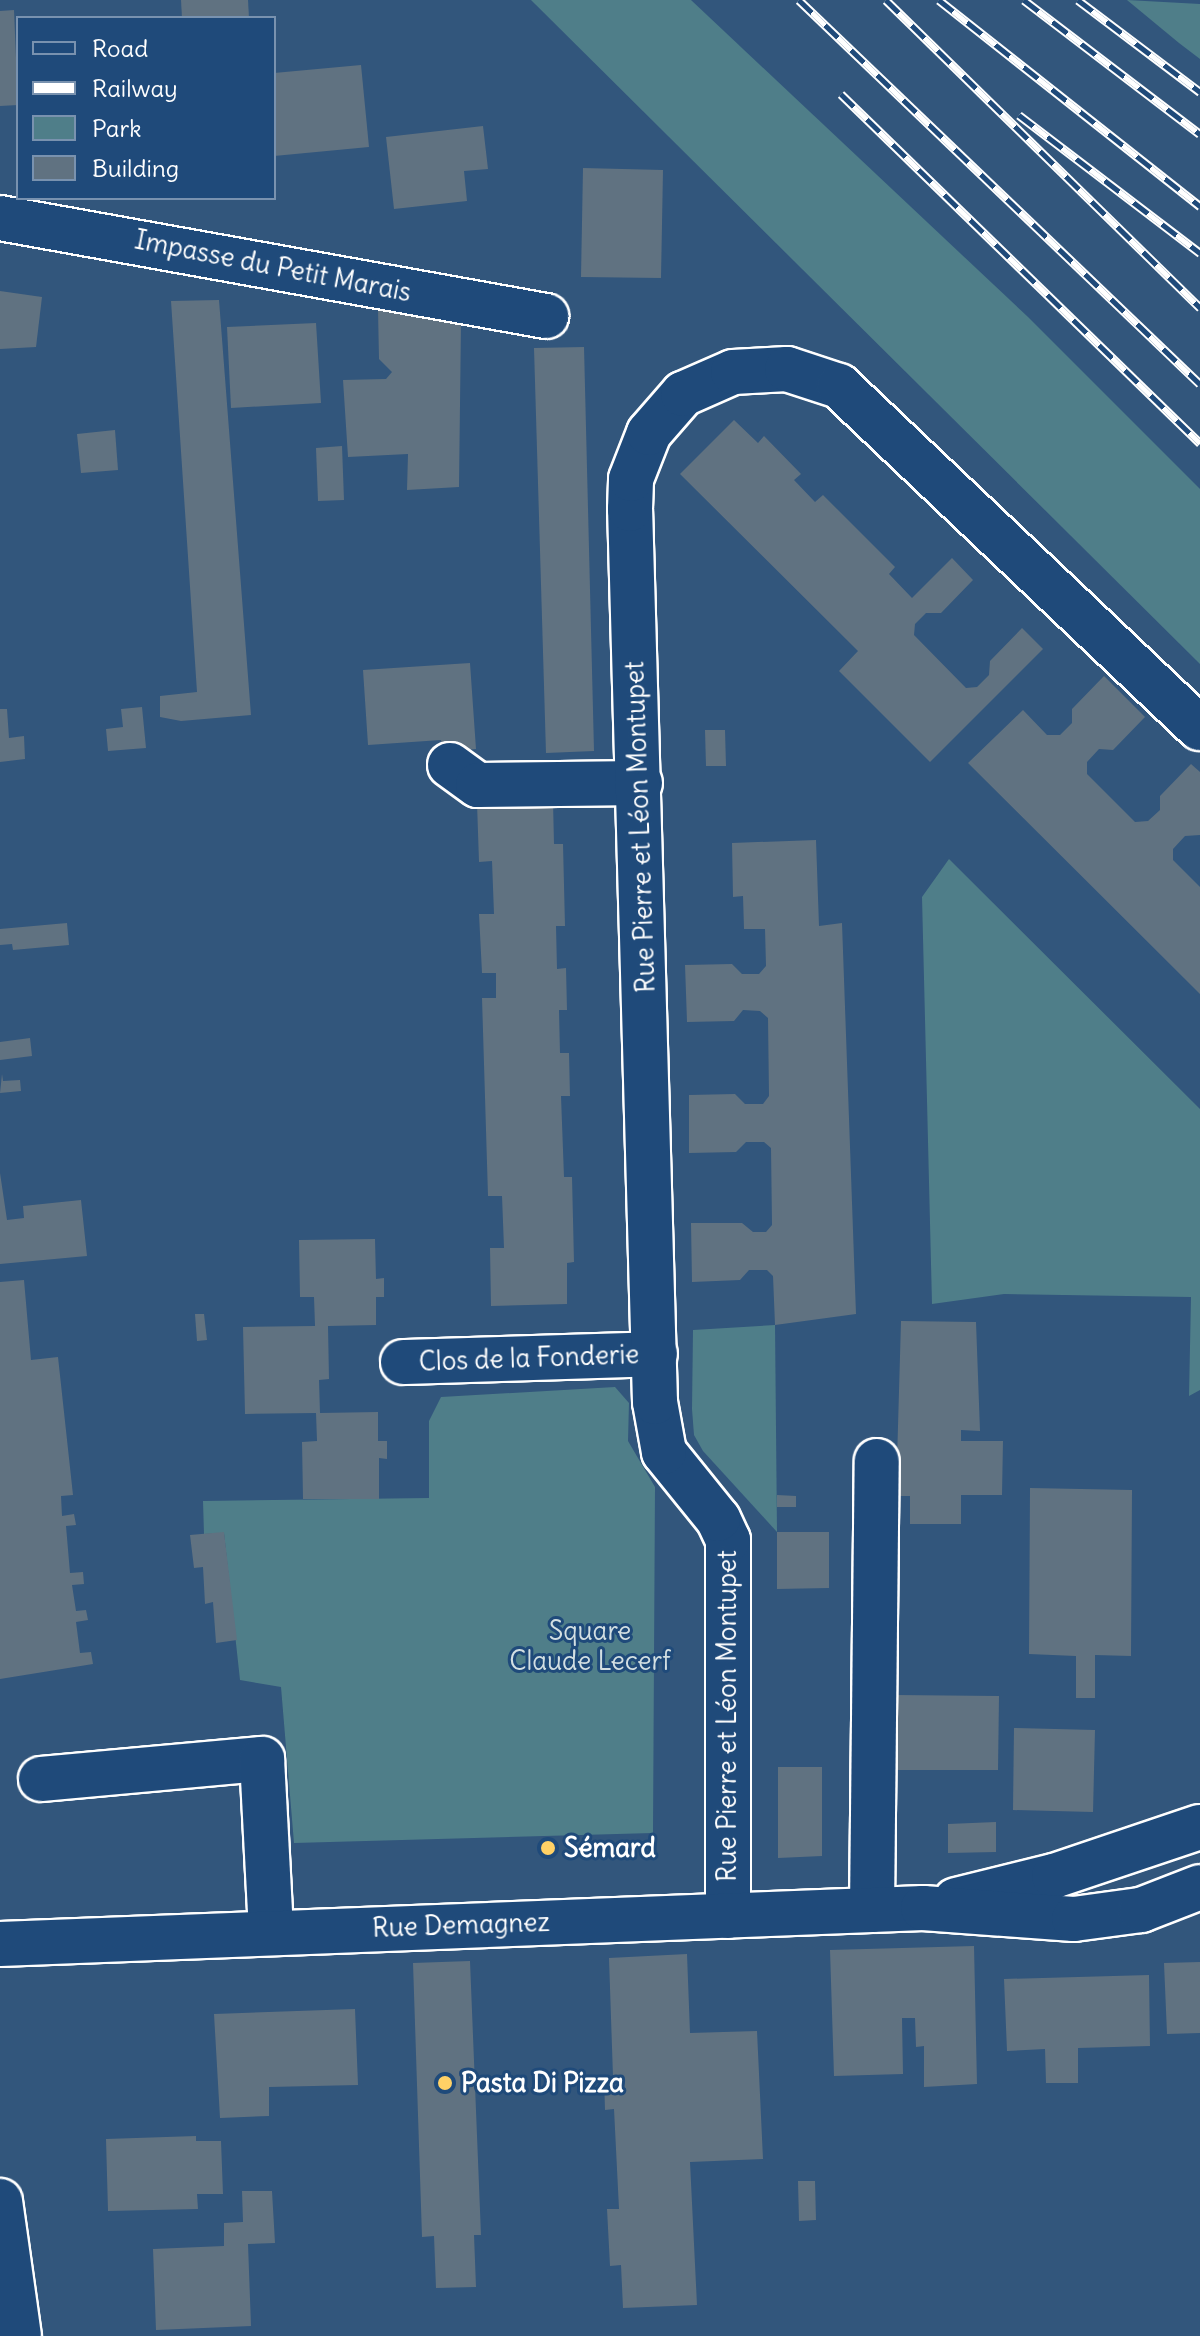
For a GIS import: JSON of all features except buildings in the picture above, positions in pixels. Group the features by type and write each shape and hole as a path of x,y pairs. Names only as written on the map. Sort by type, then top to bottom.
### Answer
{"street":[{"name":"Impasse du Petit Marais","path":"0,218 546,316"},
{"name":"Rue Pierre et Léon Montupet","path":"728,1916 728,1540 718,1519 664,1452 655,1402 630,509 637,458 664,410 683,394 733,372 762,369 812,374 866,407 1200,728"},
{"path":"450,765 478,785 640,783"},
{"name":"Clos de la Fonderie","path":"403,1362 655,1354"},
{"path":"872,1910 877,1461"},
{"path":"41,1779 262,1759 271,1932"},
{"name":"Rue Demagnez","path":"923,1908 1054,1876 1200,1827"},
{"name":"Rue Demagnez","path":"0,1944 923,1908 1030,1918 1107,1916 1141,1910 1200,1887"},
{"path":"0,2201 19,2336"}],"green space":[{"path":"531,0 691,0 1028,317 1200,489 1200,664"},
{"path":"1127,0 1200,4 1200,59 1179,43"},
{"path":"949,859 1200,1109 1200,1390 1189,1396 1191,1297 1004,1294 932,1304 922,897"},
{"path":"775,1325 777,1532 703,1451 694,1435 692,1409 693,1330"},
{"name":"Square Claude Lecerf","path":"615,1387 629,1403 628,1441 655,1487 653,1833 294,1843 281,1687 240,1680 224,1533 204,1534 203,1501 429,1498 429,1421 441,1397"}],"railway":[{"path":"799,0 1200,384"},
{"path":"886,0 1200,308"},
{"path":"939,0 1200,206"},
{"path":"1024,0 1200,134"},
{"path":"1078,0 1200,92"},
{"path":"841,94 1200,443"},
{"path":"1019,115 1200,253"}],"place":[{"name":"Sémard","path":"548,1848"},
{"name":"Pasta Di Pizza","path":"445,2083"}]}
